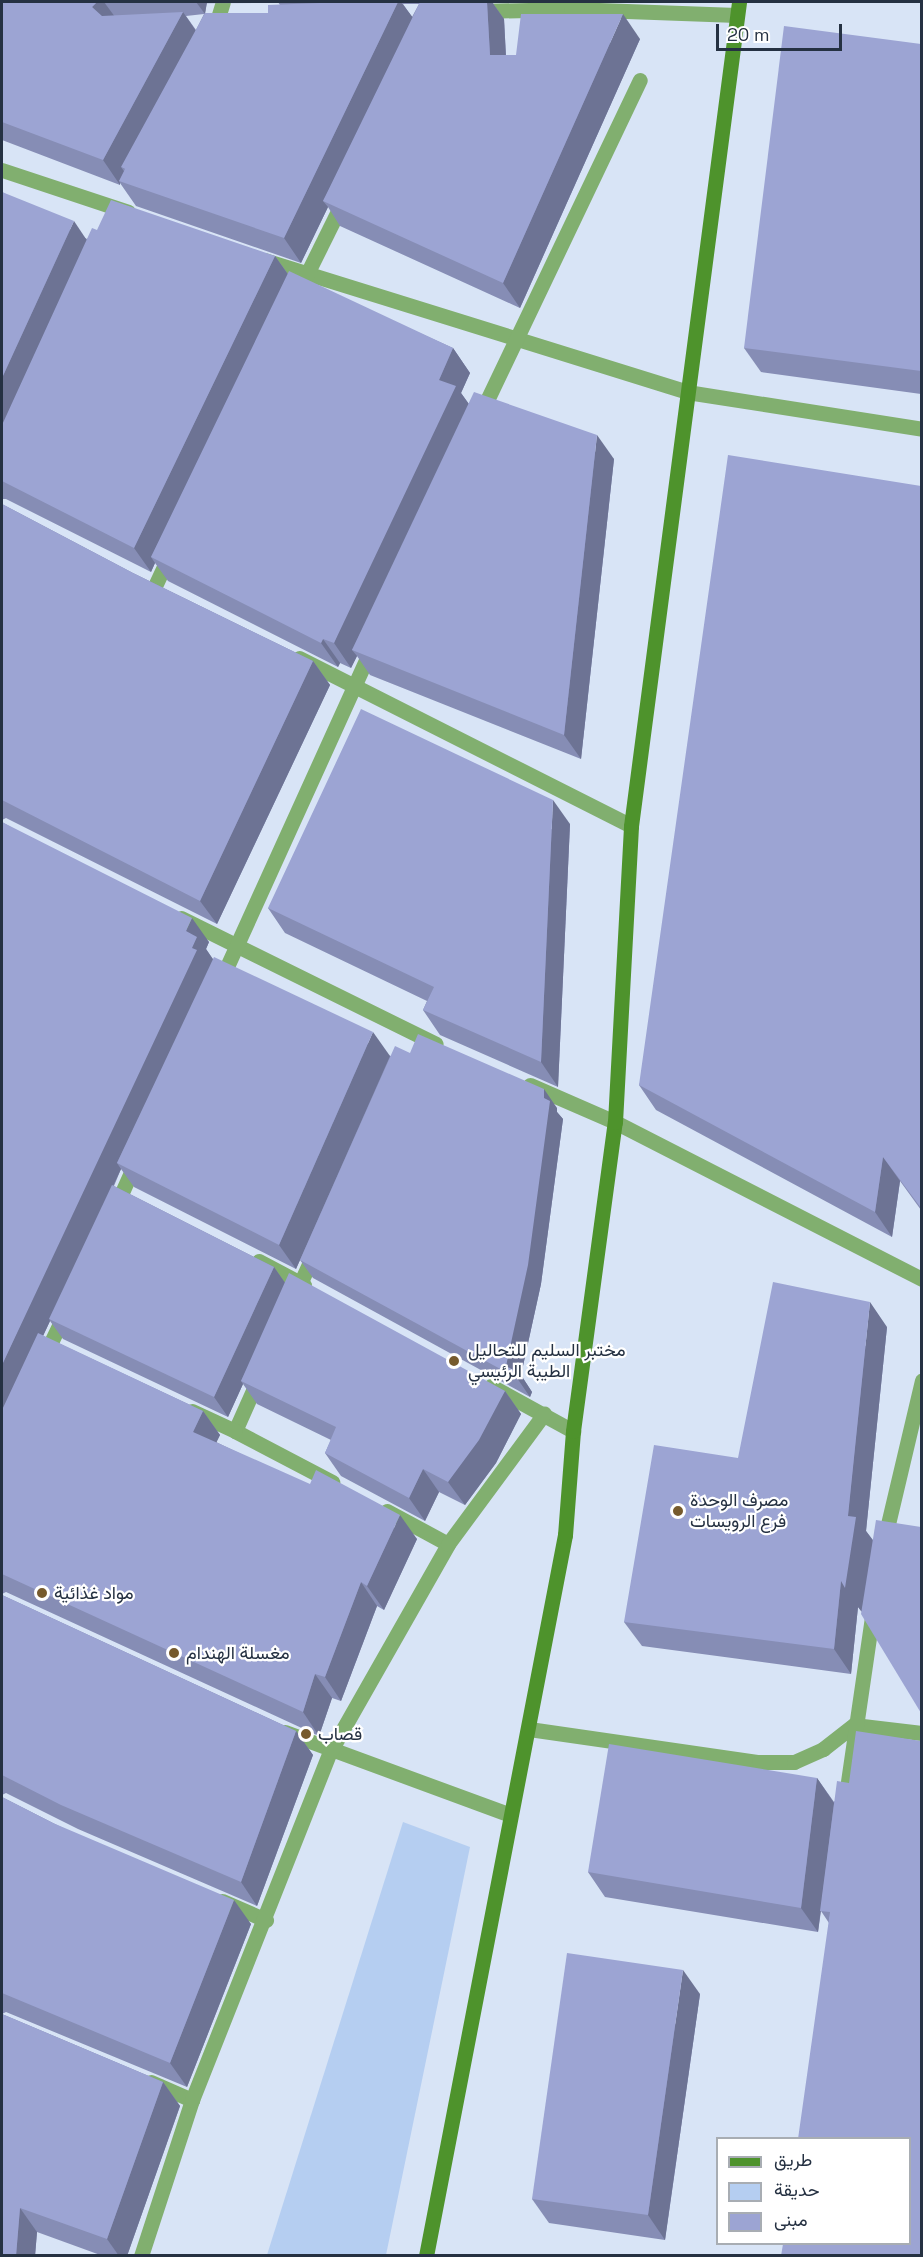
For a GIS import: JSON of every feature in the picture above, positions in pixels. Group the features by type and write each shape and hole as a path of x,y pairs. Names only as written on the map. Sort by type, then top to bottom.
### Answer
{"street":[{"path":"208,43 225,22 223,2"},
{"path":"426,2256 565,1535 573,1431 615,1122 631,826 687,393 734,64 738,8 466,12"},
{"path":"197,24 225,22"},
{"path":"472,434 640,80"},
{"path":"2,170 140,216"},
{"path":"296,296 351,185"},
{"path":"251,255 306,275 687,393 921,429"},
{"path":"154,588 178,538"},
{"path":"212,999 378,633"},
{"path":"280,649 354,684 631,826"},
{"path":"166,910 408,1039 454,1052"},
{"path":"518,1080 615,1122 921,1279"},
{"path":"108,1222 127,1194 142,1149"},
{"path":"287,1315 320,1240"},
{"path":"248,1256 321,1294"},
{"path":"36,1375 55,1347 74,1293"},
{"path":"235,1431 268,1357"},
{"path":"473,1376 573,1431"},
{"path":"881,1554 921,1380"},
{"path":"174,1402 235,1431 347,1490"},
{"path":"141,2256 192,2100 266,1920 330,1752 448,1544 544,1414"},
{"path":"377,1506 448,1544"},
{"path":"885,1532 903,1535"},
{"path":"843,1816 854,1725 876,1588"},
{"path":"268,1725 330,1752 510,1815"},
{"path":"529,1729 759,1762 794,1762 823,1749 854,1725 921,1733"},
{"path":"202,1893 266,1920"},
{"path":"139,2078 192,2100"}],"green space":[{"path":"403,1822 470,1847 386,2255 267,2255"}],"building":[{"path":"2,2 97,2 92,7 102,16 183,12 103,160 2,122"},
{"path":"398,2 284,238 119,181 125,169 121,167 205,13 268,13 268,5"},
{"path":"420,2 487,2 490,55 516,55 521,14 623,14 503,283 323,201"},
{"path":"784,26 921,44 921,371 744,348"},
{"path":"2,192 74,221 2,378"},
{"path":"111,200 275,256 134,548 2,481 2,425 92,228 97,230"},
{"path":"289,271 453,348 439,380 456,386 334,643 323,639 321,643 151,557"},
{"path":"474,392 597,435 564,735 352,650"},
{"path":"728,455 921,486 921,1208 883,1157 875,1212 639,1085"},
{"path":"2,504 133,573 313,661 200,901 2,800"},
{"path":"361,709 553,800 541,1062 423,1010 434,987 268,908"},
{"path":"2,822 192,918 186,931 197,937 192,948 197,950 2,1365"},
{"path":"214,957 373,1032 279,1245 117,1163"},
{"path":"418,1034 544,1089 544,1098 550,1101 528,1265 506,1366 519,1373 517,1378 300,1260 395,1046 410,1053"},
{"path":"112,1185 274,1267 214,1397 49,1319"},
{"path":"289,1273 505,1391 479,1440 448,1482 423,1469 409,1498 325,1453 336,1427 241,1381"},
{"path":"773,1282 870,1302 848,1516 856,1517 845,1588 841,1581 834,1649 624,1622 654,1445 738,1458"},
{"path":"38,1333 203,1411 193,1432 310,1484 316,1470 400,1515 367,1586 361,1582 325,1677 315,1674 303,1712 2,1574 2,1410"},
{"path":"876,1520 921,1527 921,1713 861,1614"},
{"path":"2,1595 296,1731 241,1882 61,1805 2,1775"},
{"path":"856,1731 921,1741 921,2256 781,2256 783,2245 911,2245 911,2137 798,2137 830,1912 820,1911 837,1781 849,1783"},
{"path":"609,1744 817,1778 801,1908 588,1872"},
{"path":"2,1797 53,1823 234,1900 170,2063 2,1993"},
{"path":"567,1953 683,1970 648,2215 532,2199"},
{"path":"2,2014 163,2082 107,2239 20,2208 16,2256 2,2256"}],"place":[{"name":"مختبر السليم للتحاليل الطيبة الرئيسي","path":"454,1361"},
{"name":"مصرف الوحدة فرع الرويسات","path":"678,1511"},
{"name":"مواد غذائية","path":"42,1593"},
{"name":"مغسلة الهندام","path":"174,1653"},
{"name":"قصاب","path":"306,1734"}]}
